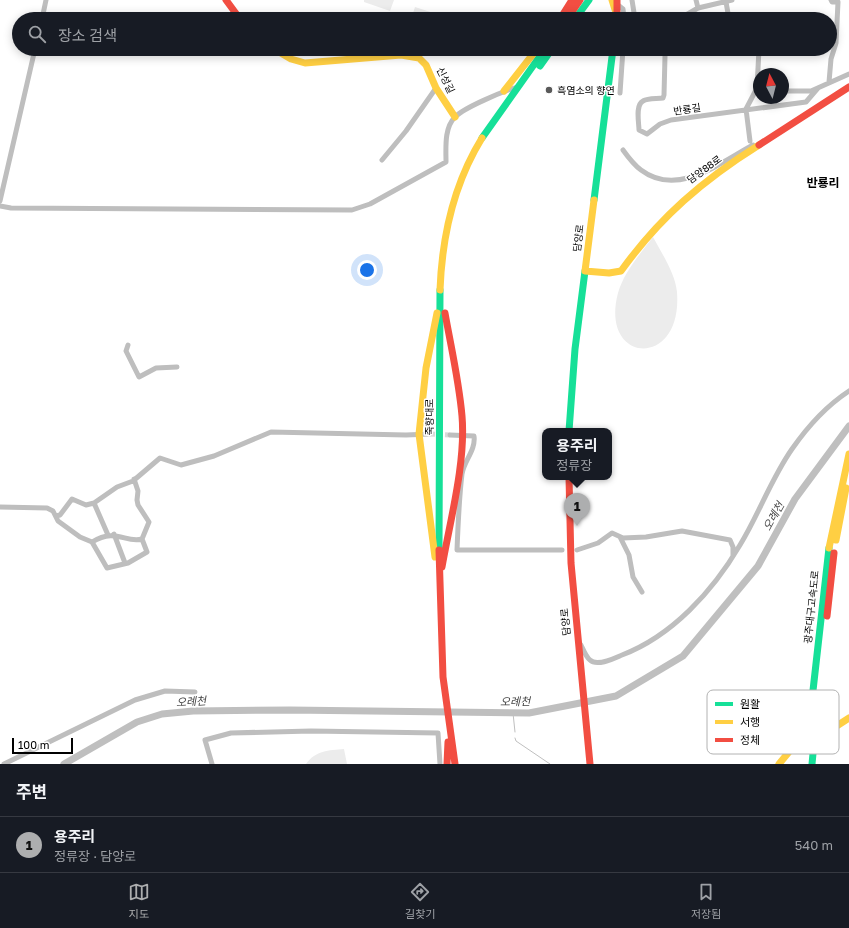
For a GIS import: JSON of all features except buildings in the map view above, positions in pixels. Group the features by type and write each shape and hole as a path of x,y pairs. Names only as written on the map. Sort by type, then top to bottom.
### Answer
{"main road":[{"path":"226,0 235,12"},
{"path":"564,12 572,0"},
{"path":"575,12 587,1"},
{"path":"580,12 587,1"},
{"path":"617,2 618,12"},
{"name":"신성길","path":"285,56 290,59 305,63 388,56"},
{"name":"신성길","path":"406,56 419,58 426,65 436,88 455,117"},
{"path":"504,91 532,56"},
{"name":"죽향대로","path":"455,764 449,733 444,681 439,585 442,268 448,224 460,181 477,145 540,56"},
{"name":"죽향대로","path":"518,87 533,74 547,56"},
{"name":"담양로","path":"569,428 575,349 612,56"},
{"name":"담양88로","path":"585,271 609,273 621,271 651,230 691,191 725,166 812,112 849,87"},
{"path":"439,585 419,434 426,368 441,292"},
{"path":"439,585 451,524 462,436 462,416 441,292"},
{"name":"광주대구고속도로","path":"816,690 839,510 849,454"},
{"name":"광주대구고속도로","path":"839,510 849,478"},
{"name":"담양로","path":"569,480 571,563 590,764"},
{"path":"839,724 849,718"},
{"path":"447,764 449,733"},
{"path":"779,764 787,754"},
{"name":"광주대구고속도로","path":"806,764 808,754"},
{"name":"광주대구고속도로","path":"811,754 812,764"}],"street":[{"path":"43,12 46,0"},
{"path":"632,0 634,12"},
{"path":"696,0 698,8"},
{"path":"691,12 698,8 732,0"},
{"path":"831,0 832,2 838,2 836,12"},
{"path":"726,2 728,12"},
{"path":"0,201 33,56"},
{"path":"620,94 623,56"},
{"name":"반룡길","path":"665,56 663,98 643,101 638,110 639,130 647,134 660,124 671,120 806,102 818,88"},
{"path":"759,56 759,68"},
{"path":"829,82 831,56"},
{"name":"반룡길","path":"789,91 807,92 849,74"},
{"path":"0,206 18,208 352,210 370,204 446,162 446,139 450,126 455,117 504,91 518,87"},
{"path":"382,160 406,131 436,88"},
{"path":"750,141 746,109 753,97"},
{"path":"623,150 641,170 652,176 672,180 683,179 702,173 783,130"},
{"path":"128,345 126,351 139,377 156,368 177,367"},
{"path":"578,639 590,660 594,662 615,658 643,646 662,633 694,606 733,555 792,448 820,414 849,391"},
{"path":"56,516 60,514 72,500 86,505 94,503 114,488 134,479 160,458 181,465 214,456 271,432 406,435 430,434"},
{"path":"450,435 474,436 475,440 462,473 457,550 562,550"},
{"path":"0,507 47,508 53,511 58,520 80,537 92,542 107,568 126,563 147,552 142,539 149,522 138,505 138,491 134,479"},
{"path":"94,503 108,535"},
{"path":"577,550 598,543 612,533 620,537 646,537 682,531 730,540 733,547 733,555"},
{"path":"92,542 114,534 136,541 142,539"},
{"path":"114,534 126,563"},
{"path":"620,537 629,555 633,577 642,592"},
{"path":"4,764 135,700 165,691 195,692"},
{"path":"212,764 205,740 231,734 311,731 438,733 440,764"}],"shaded area":[{"path":"364,0 394,0 390,11 364,2"},
{"path":"415,7 430,12 413,12"},
{"path":"653,237 668,264 676,285 677,292 675,317 668,335 656,345 643,348 630,344 620,334 615,317 618,293 624,278"},
{"path":"344,749 347,764 306,764 314,756 323,752"}],"waterway":[{"name":"오례천","path":"64,764 137,722 162,714 193,711 290,710 529,713 616,696 683,656 758,566 795,499 849,426"},
{"path":"513,713 515,732"},
{"path":"515,738 516,741 550,764"}],"tunnel":[{"path":"430,434 450,435"}],"traffic: fast":[{"path":"580,12 589,0"},
{"path":"482,138 540,56"},
{"path":"540,66 547,56"},
{"path":"594,200 612,56"},
{"path":"569,428 575,349 585,271"},
{"path":"439,550 440,290"},
{"path":"813,690 829,548"},
{"path":"812,764 813,754"}],"traffic: slow":[{"path":"612,0 616,12"},
{"path":"286,56 305,63 389,56"},
{"path":"407,56 419,58 426,65 436,88 455,117"},
{"path":"504,91 532,56"},
{"path":"440,290 443,250 456,193 463,174 482,138"},
{"path":"594,200 585,271 609,273 621,271 651,233 684,201 719,172 759,145"},
{"path":"435,557 419,434 426,368 437,313"},
{"path":"829,548 849,454"},
{"path":"836,540 846,488"},
{"path":"839,724 849,718"},
{"path":"779,764 787,754"}],"traffic: jam":[{"path":"226,0 235,12"},
{"path":"564,12 572,0"},
{"path":"572,12 580,0"},
{"path":"617,0 617,12"},
{"path":"759,145 849,87"},
{"path":"442,567 460,472 463,434 459,390 445,313"},
{"path":"569,480 571,563 590,764"},
{"path":"439,550 443,677 455,764"},
{"path":"827,616 834,553"},
{"path":"447,764 448,742"}],"place":[{"name":"흑염소의 향연","path":"549,90"},
{"name":"용주리","path":"577,526"}],"district":[{"name":"반룡리","path":"823,182"}]}
